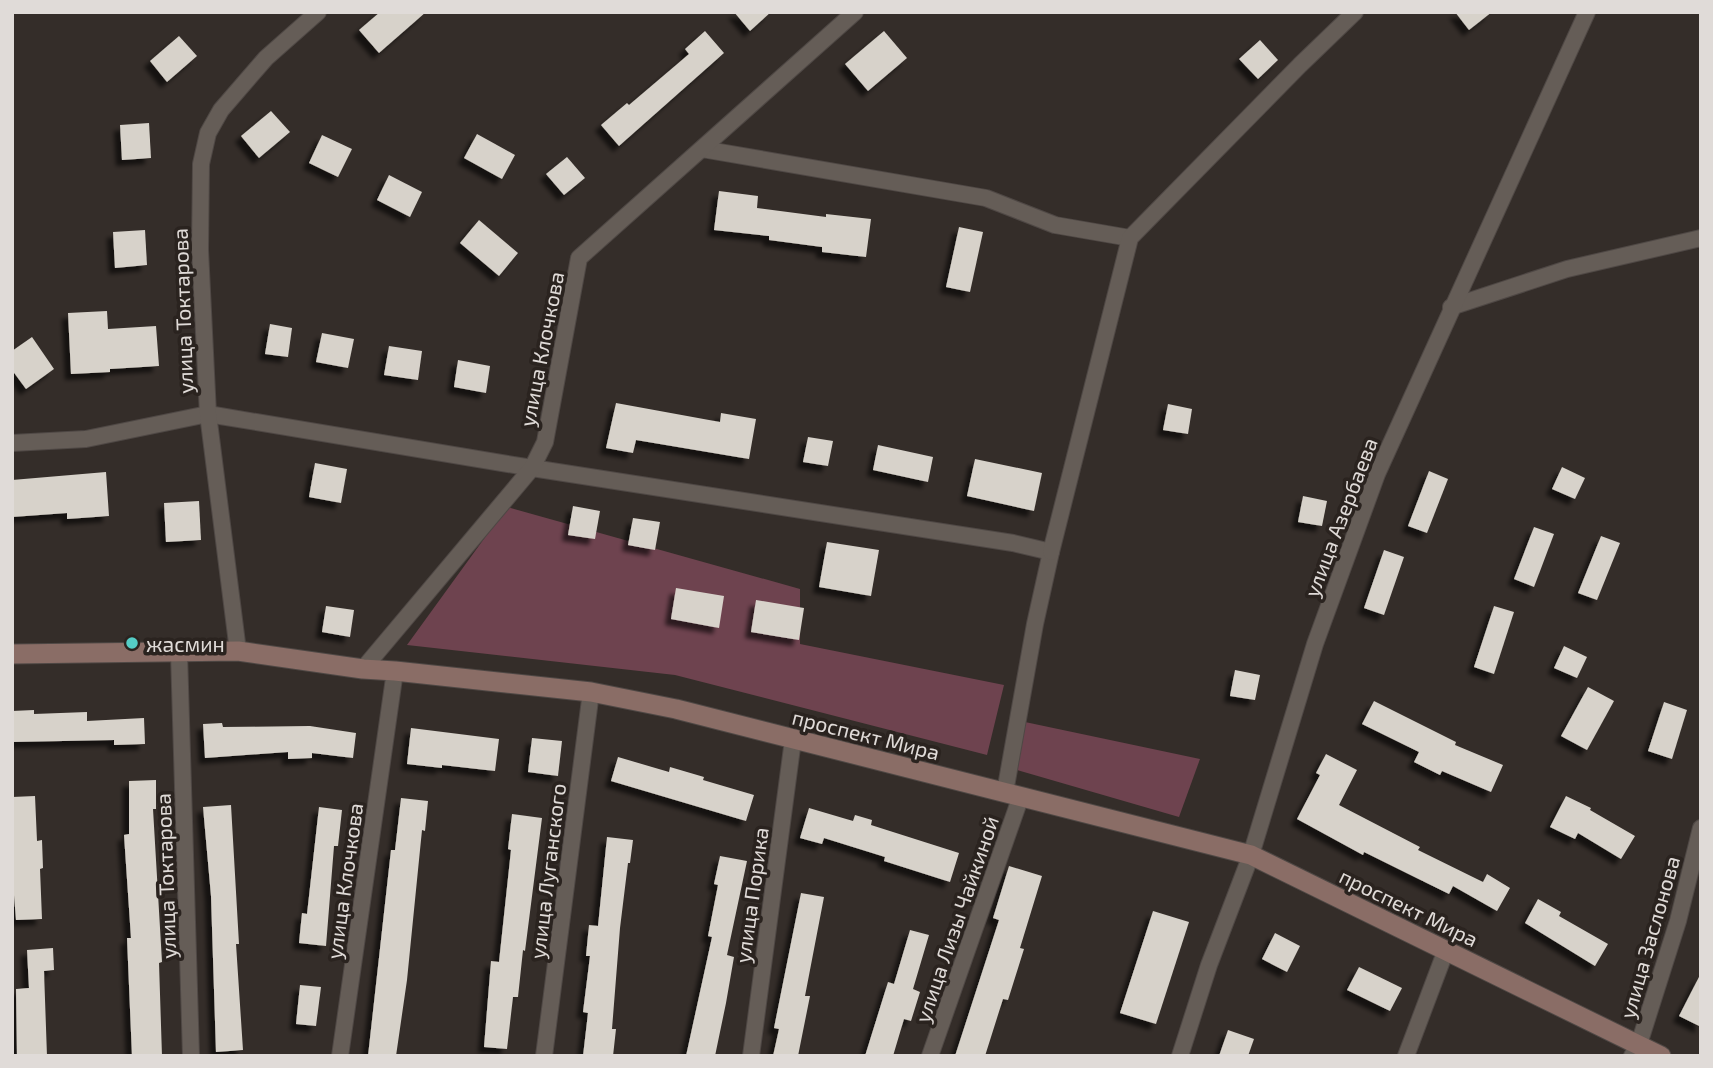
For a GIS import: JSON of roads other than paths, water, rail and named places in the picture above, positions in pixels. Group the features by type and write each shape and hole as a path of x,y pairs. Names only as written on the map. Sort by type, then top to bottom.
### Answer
{"main road":[{"name":"проспект Мира","path":"12,654 238,651 363,669 591,692 676,709 1251,855 1446,950 1636,1050 1661,1056"}],"street":[{"name":"улица Токтарова","path":"238,651 208,414 199,196 201,164 208,133 221,110 266,58 318,12"},
{"name":"улица Клочкова","path":"363,669 532,468 545,442 579,258 855,12"},
{"path":"702,149 986,198 1055,225 1130,238 1355,12"},
{"name":"улица Азербаева","path":"1180,1056 1209,965 1251,855 1319,631 1377,474 1587,12"},
{"name":"улица Лизы Чайкиной","path":"930,1056 1013,794 1035,624 1130,238"},
{"path":"1451,307 1567,269 1701,238"},
{"path":"12,443 86,439 208,414 1013,543 1051,552"},
{"name":"улица Токтарова","path":"179,653 191,1056"},
{"name":"улица Клочкова","path":"340,1056 395,671"},
{"name":"улица Луганского","path":"544,1056 591,692"},
{"name":"улица Порика","path":"751,1056 793,740"},
{"name":"улица Заслонова","path":"1636,1050 1678,921 1701,828"},
{"path":"1406,1056 1446,950"}],"place":[{"name":"жасмин","path":"132,643"}]}
